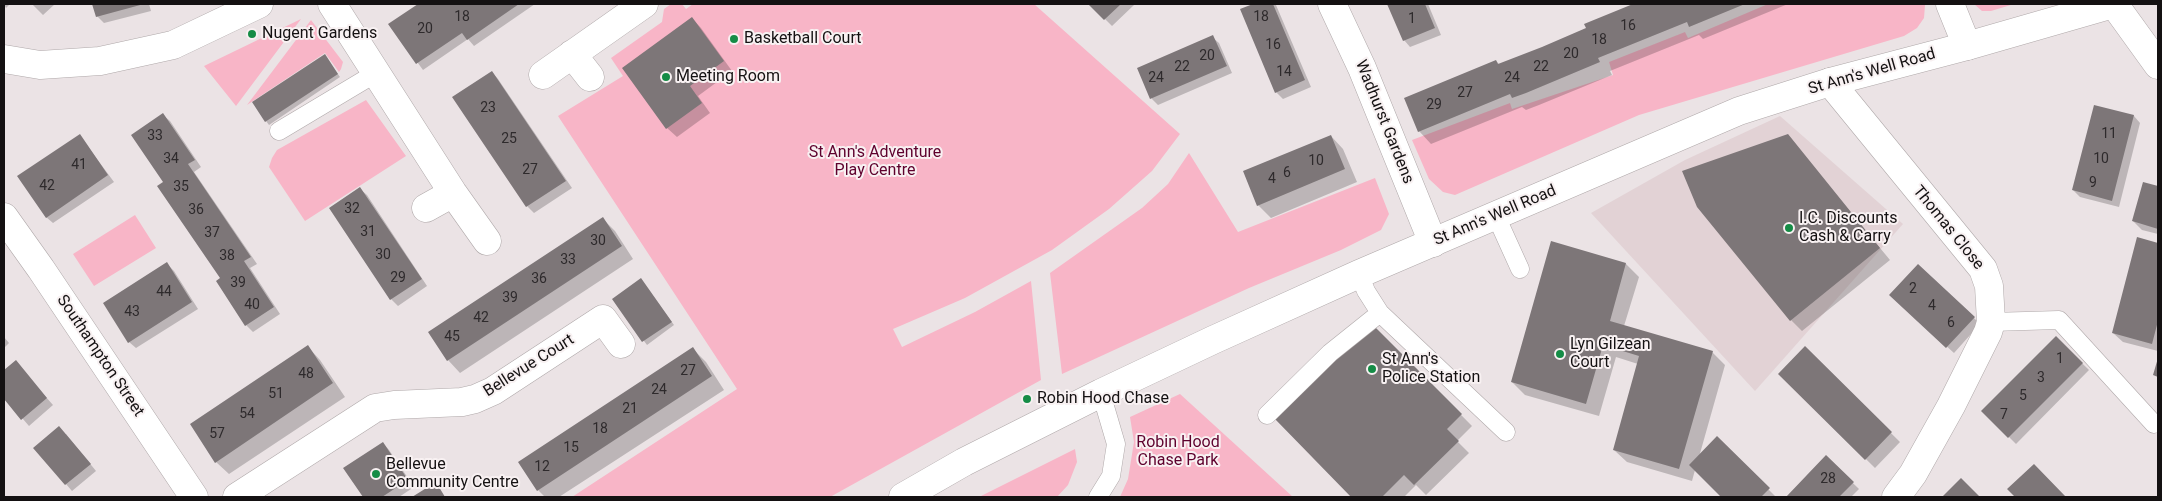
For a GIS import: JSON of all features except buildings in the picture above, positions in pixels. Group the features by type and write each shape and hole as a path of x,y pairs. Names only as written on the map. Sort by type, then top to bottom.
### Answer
{"street":[{"path":"4,59 40,65 100,61 172,45 259,4"},
{"path":"332,4 453,192 487,241"},
{"path":"543,75 644,4"},
{"name":"Wadhurst Gardens","path":"1332,4 1362,68 1433,243"},
{"path":"1950,4 1967,46"},
{"path":"2113,4 2156,58"},
{"name":"St Ann's Well Road","path":"903,497 964,462 1101,393 1213,340 1359,274 1739,111 1830,82 1967,46 2113,4"},
{"path":"572,54 590,78"},
{"name":"Thomas Close","path":"1830,82 1983,269 1989,286 1991,322 1988,332 1952,406 1913,474 1896,497"},
{"path":"426,208 453,192"},
{"name":"Southampton Street","path":"4,217 194,497"},
{"name":"Bellevue Court","path":"237,497 375,408 394,405 462,402 475,399 493,390 603,319 621,344"}],"lane":[{"path":"280,132 376,73"},
{"path":"1496,216 1520,269"},
{"path":"1359,274 1366,291 1380,314 1506,432"},
{"path":"1267,415 1330,354 1380,314"},
{"path":"1991,322 2059,320 2154,424"},
{"path":"1098,497 1111,476 1116,444 1101,393"}],"shaded area":[{"path":"1780,116 1903,224 1755,391 1591,213 1685,160"}],"green space":[{"name":"St Ann's Adventure Play Centre","path":"671,4 682,4 686,9 693,4 1034,4 1180,134 1152,171 1109,209 1052,250 965,298 893,329 902,347 975,312 1031,281 1041,380 830,497 572,497 737,389 558,116 623,76 611,58 662,22 664,9"},
{"path":"1768,4 1925,5 1924,18 1917,28 1904,36 1639,115 1455,195 1443,192 1429,179 1412,140 1510,103 1512,109 1613,75 1609,62 1685,32 1688,38"},
{"path":"1974,4 2014,4 1991,11 1982,11"},
{"path":"301,19 236,106 204,66"},
{"path":"311,20 343,62 339,72 325,53 247,105"},
{"path":"366,100 406,156 305,221 269,167 272,158 277,150"},
{"path":"1189,153 1238,232 1375,178 1389,214 1381,230 1341,250 1249,288 1062,374 1050,273 1142,208 1168,184"},
{"path":"135,215 156,248 94,286 73,254"},
{"name":"Robin Hood Chase Park","path":"1180,394 1293,497 1120,497 1128,479 1134,442 1130,417"},
{"path":"1075,449 1077,462 1068,485 1057,497 979,497"}],"place":[{"name":"Nugent Gardens","path":"252,34"},
{"name":"Basketball Court","path":"734,39"},
{"name":"Meeting Room","path":"666,77"},
{"name":"I.C. Discounts Cash & Carry","path":"1789,228"},
{"name":"Lyn Gilzean Court","path":"1560,354"},
{"name":"St Ann's Police Station","path":"1372,369"},
{"name":"Robin Hood Chase","path":"1027,399"},
{"name":"Bellevue Community Centre","path":"376,474"}]}
